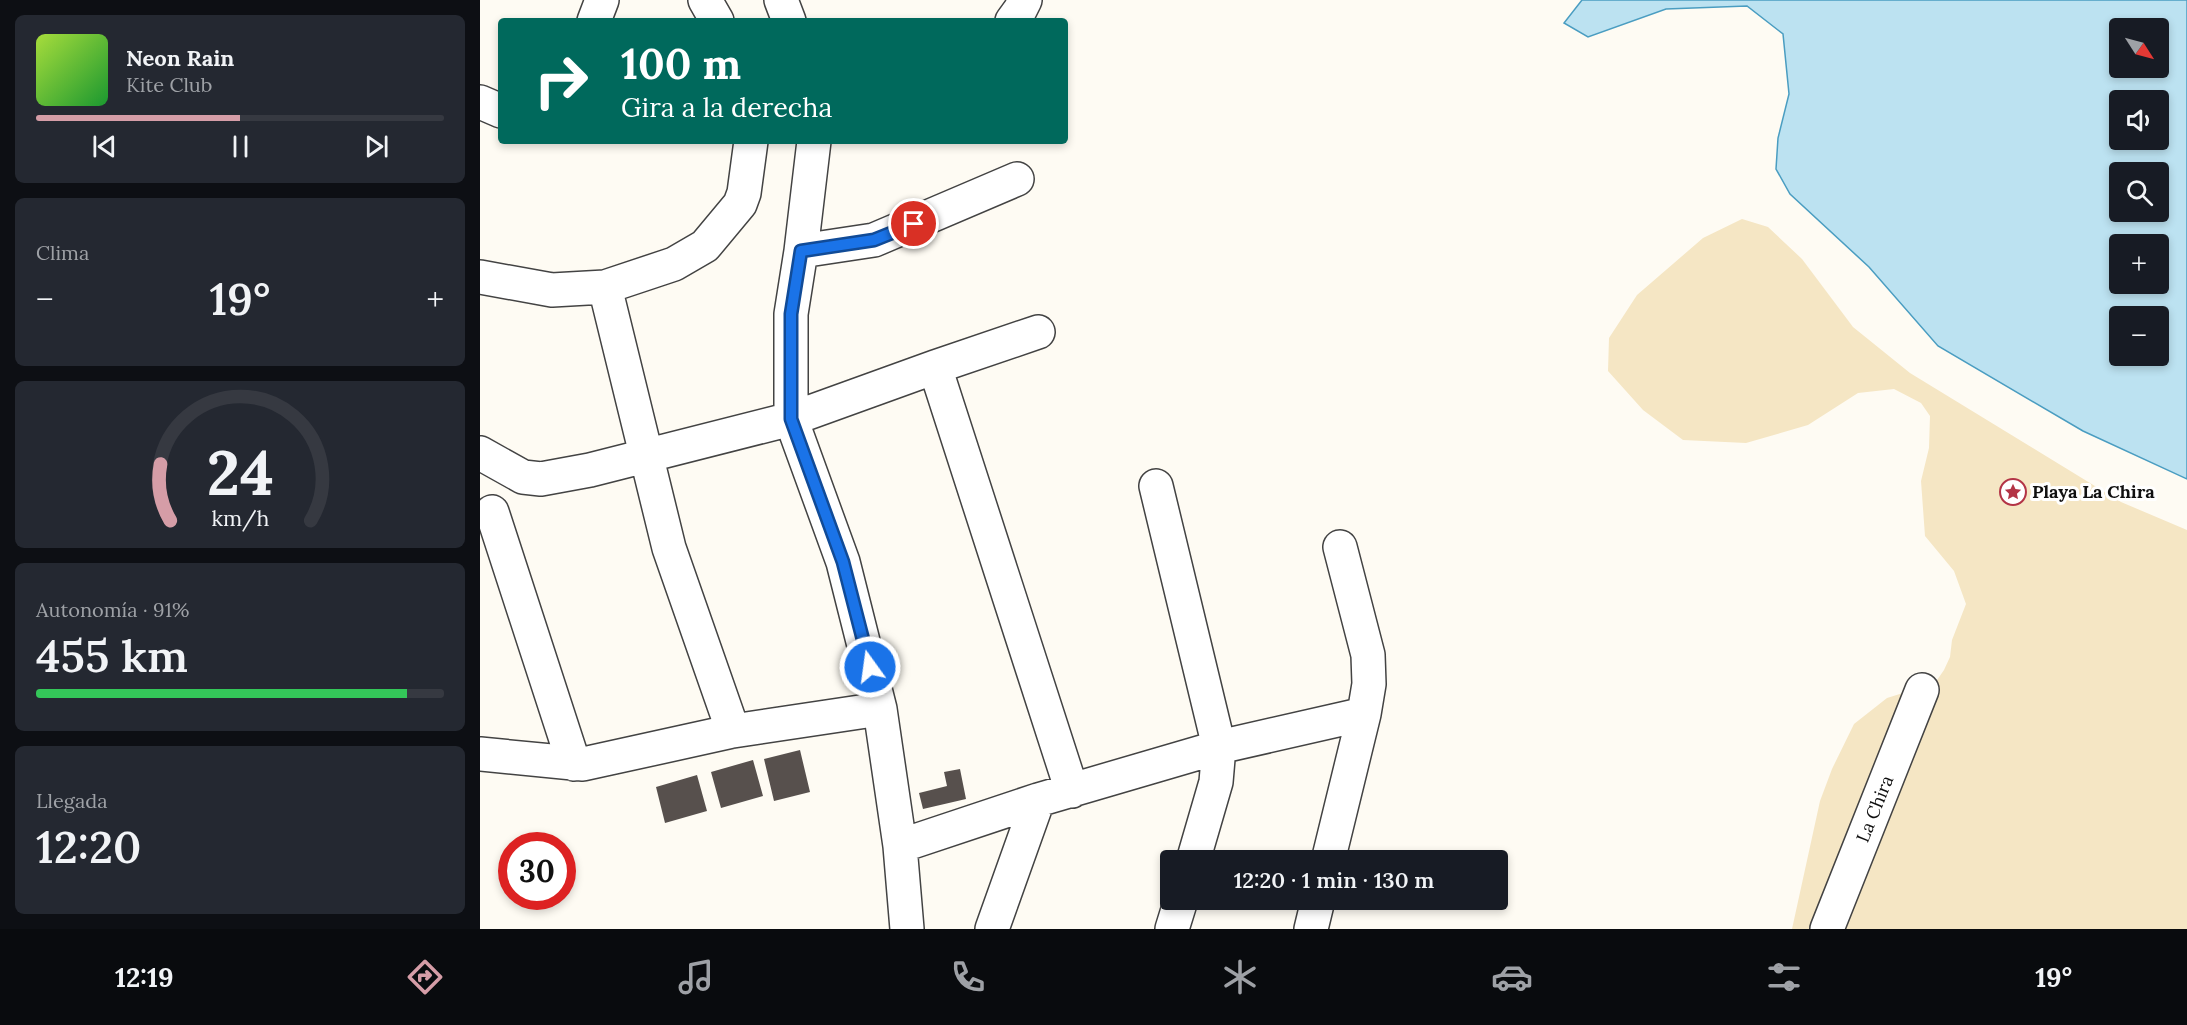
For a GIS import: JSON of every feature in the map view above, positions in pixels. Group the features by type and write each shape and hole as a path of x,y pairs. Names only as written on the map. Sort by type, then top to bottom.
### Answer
{"street":[{"path":"595,18 602,0"},
{"path":"705,0 715,18"},
{"path":"781,0 788,18"},
{"path":"1014,18 1025,0"},
{"path":"480,102 498,110"},
{"path":"729,218 734,144"},
{"path":"480,277 552,290 605,286 674,264 705,246 740,204 744,193 751,144"},
{"path":"814,144 791,314 791,419 843,562 880,709 900,846 907,929"},
{"path":"801,251 874,240 1017,179"},
{"path":"605,286 669,548 733,731"},
{"path":"480,453 523,477 541,479 590,470 791,419 1038,332"},
{"path":"935,367 1072,791"},
{"path":"1156,486 1219,747 1216,782 1196,850"},
{"path":"492,512 574,764"},
{"path":"1331,850 1370,684 1368,655 1340,547"},
{"name":"La Chira","path":"1827,929 1923,690"},
{"path":"480,754 574,764 594,762 733,731 880,709"},
{"path":"900,846 1038,800 1219,747 1364,714"},
{"path":"992,929 1038,800"},
{"path":"1172,929 1178,910"},
{"path":"1311,929 1316,910"}],"sand":[{"path":"1742,219 1768,227 1802,259 1853,327 1910,373 2121,502 2187,530 2187,929 1792,929 1820,801 1832,769 1854,724 1887,698 1935,683 1950,657 1952,640 1966,604 1954,571 1925,536 1921,481 1929,448 1930,416 1921,403 1894,389 1858,393 1808,425 1746,443 1683,440 1643,410 1608,371 1609,338 1637,295 1703,238"}],"water":[{"path":"1582,0 2187,0 2187,479 2083,431 1938,346 1869,267 1790,194 1776,169 1778,138 1789,94 1783,34 1747,6 1666,9 1588,37 1564,23"}],"building":[{"path":"800,750 810,792 774,801 764,759"},
{"path":"753,760 763,796 721,808 711,772"},
{"path":"960,769 966,799 923,809 919,793 947,786 944,772"},
{"path":"697,775 707,811 665,823 656,787"}],"place":[{"name":"Playa La Chira","path":"2013,492"}],"route":[{"path":"870,667 843,562 791,419 791,314 801,251 874,240 914,224"}]}
